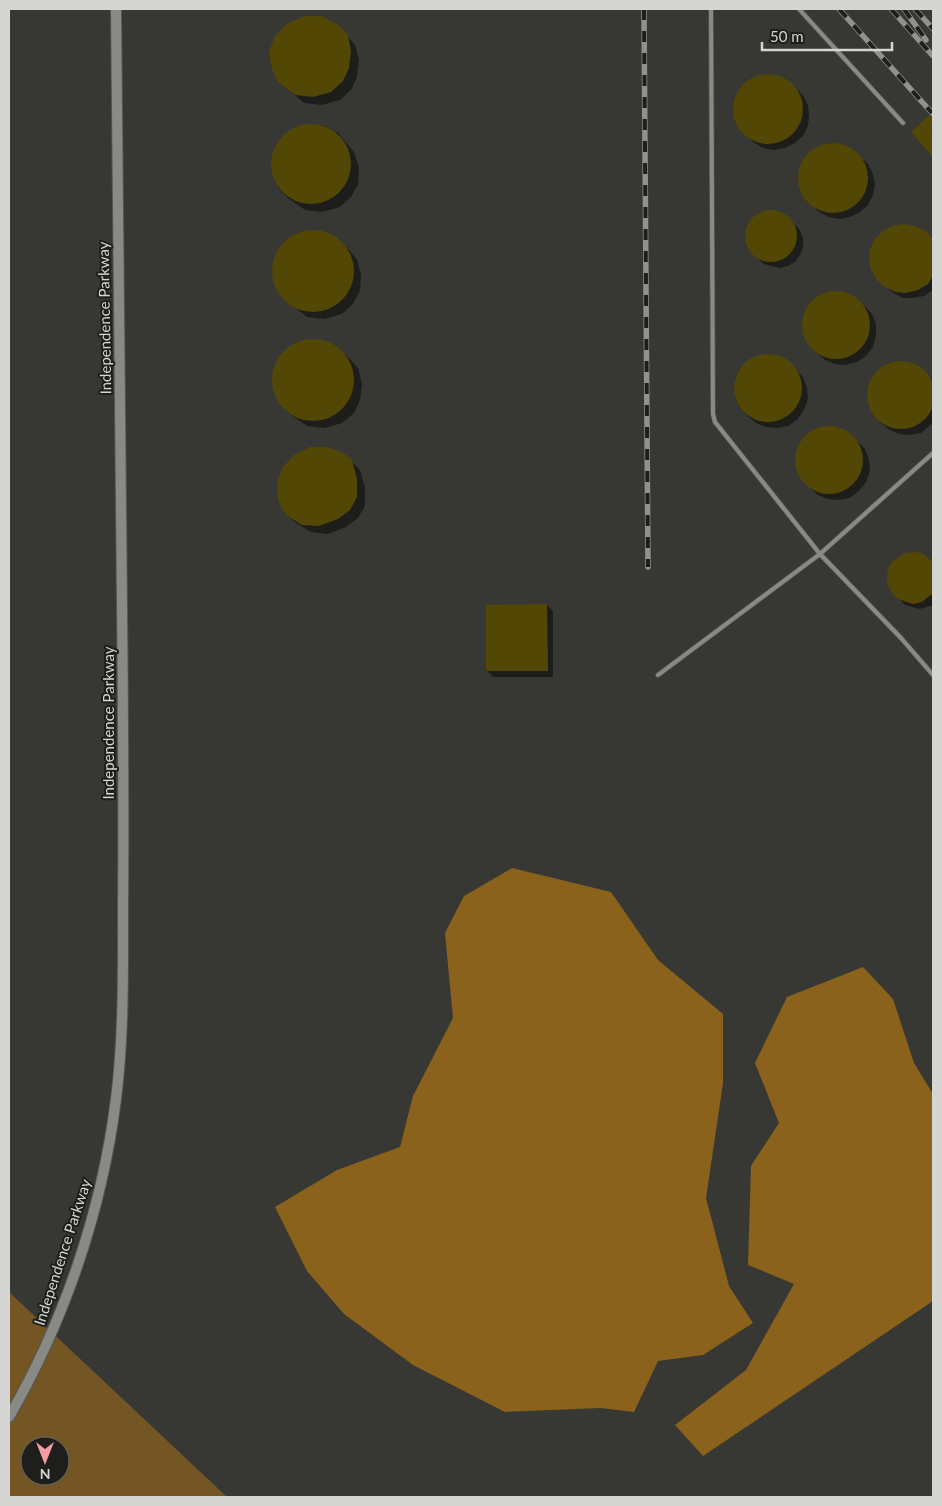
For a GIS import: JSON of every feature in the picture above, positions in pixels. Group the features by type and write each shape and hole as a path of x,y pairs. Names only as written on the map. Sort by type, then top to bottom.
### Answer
{"main road":[{"name":"Independence Parkway","path":"9,1416 46,1348 86,1237 101,1182 112,1126 121,1039 124,829 116,9"}],"lane":[{"path":"711,9 713,414 715,422 820,554 901,638 933,675"},
{"path":"799,9 903,124"},
{"path":"658,675 820,554 933,453"}],"shaded area":[{"path":"512,868 611,892 658,960 723,1014 723,1083 706,1198 729,1286 753,1323 703,1355 658,1361 634,1412 600,1408 505,1412 413,1365 344,1314 307,1271 275,1207 337,1170 400,1147 413,1096 453,1018 445,933 464,896"},
{"path":"863,967 893,999 914,1063 933,1094 933,1301 703,1456 675,1425 746,1370 794,1284 748,1265 751,1166 779,1123 755,1063 787,997"},
{"path":"9,1292 227,1497 9,1497"}],"building":[{"path":"305,16 322,16 338,25 348,35 351,51 349,68 343,81 331,92 313,97 295,95 278,82 272,69 269,52 275,36 288,23"},
{"path":"775,74 788,80 797,89 801,95 803,109 801,123 793,134 782,142 761,144 754,142 743,134 735,123 733,102 735,95 743,84 754,76"},
{"path":"933,112 933,157 911,132"},
{"path":"303,124 319,124 340,135 351,156 351,172 340,193 319,204 303,204 289,198 277,186 271,172 271,156 277,142 289,130"},
{"path":"840,143 853,149 862,158 866,164 868,178 866,192 858,203 847,211 826,213 819,211 808,203 800,192 798,171 800,164 808,153 819,145"},
{"path":"766,210 776,210 790,217 797,231 797,241 790,255 776,262 766,262 756,258 749,251 745,241 745,231 749,221 756,214"},
{"path":"903,224 915,226 926,231 933,240 933,276 928,284 918,290 906,293 895,292 877,280 871,270 869,260 870,249 875,239 892,226"},
{"path":"313,230 329,233 342,242 351,255 354,271 351,287 342,300 329,309 313,312 297,309 284,300 275,287 272,271 275,255 284,242 297,233"},
{"path":"829,291 843,291 855,296 865,306 870,318 870,332 865,344 855,354 843,359 829,359 817,354 807,344 802,332 802,318 807,306 817,296"},
{"path":"313,339 329,342 342,351 351,364 354,380 351,396 342,409 329,418 313,421 297,418 284,409 275,396 272,380 275,364 284,351 297,342"},
{"path":"761,354 775,354 787,359 797,369 802,381 802,395 797,407 787,417 775,422 761,422 749,417 739,407 734,395 734,381 739,369 749,359"},
{"path":"894,361 908,361 920,366 930,376 935,388 935,402 930,414 920,424 908,429 894,429 882,424 872,414 867,402 867,388 872,376 882,366"},
{"path":"822,426 836,426 848,431 858,441 863,453 863,467 858,479 848,489 836,494 822,494 810,489 800,479 795,467 795,453 800,441 810,431"},
{"path":"310,447 326,447 342,452 352,460 357,479 357,497 350,510 338,519 319,526 302,525 286,515 278,501 277,483 282,468 294,455"},
{"path":"905,553 922,553 933,562 933,593 922,602 913,604 898,599 892,593 888,586 887,577 888,569 892,562"},
{"path":"547,604 548,671 486,671 486,605"}],"railway":[{"path":"644,9 648,567"},
{"path":"839,9 932,113"},
{"path":"891,9 933,56"},
{"path":"904,9 926,40"},
{"path":"915,9 933,29"}]}
